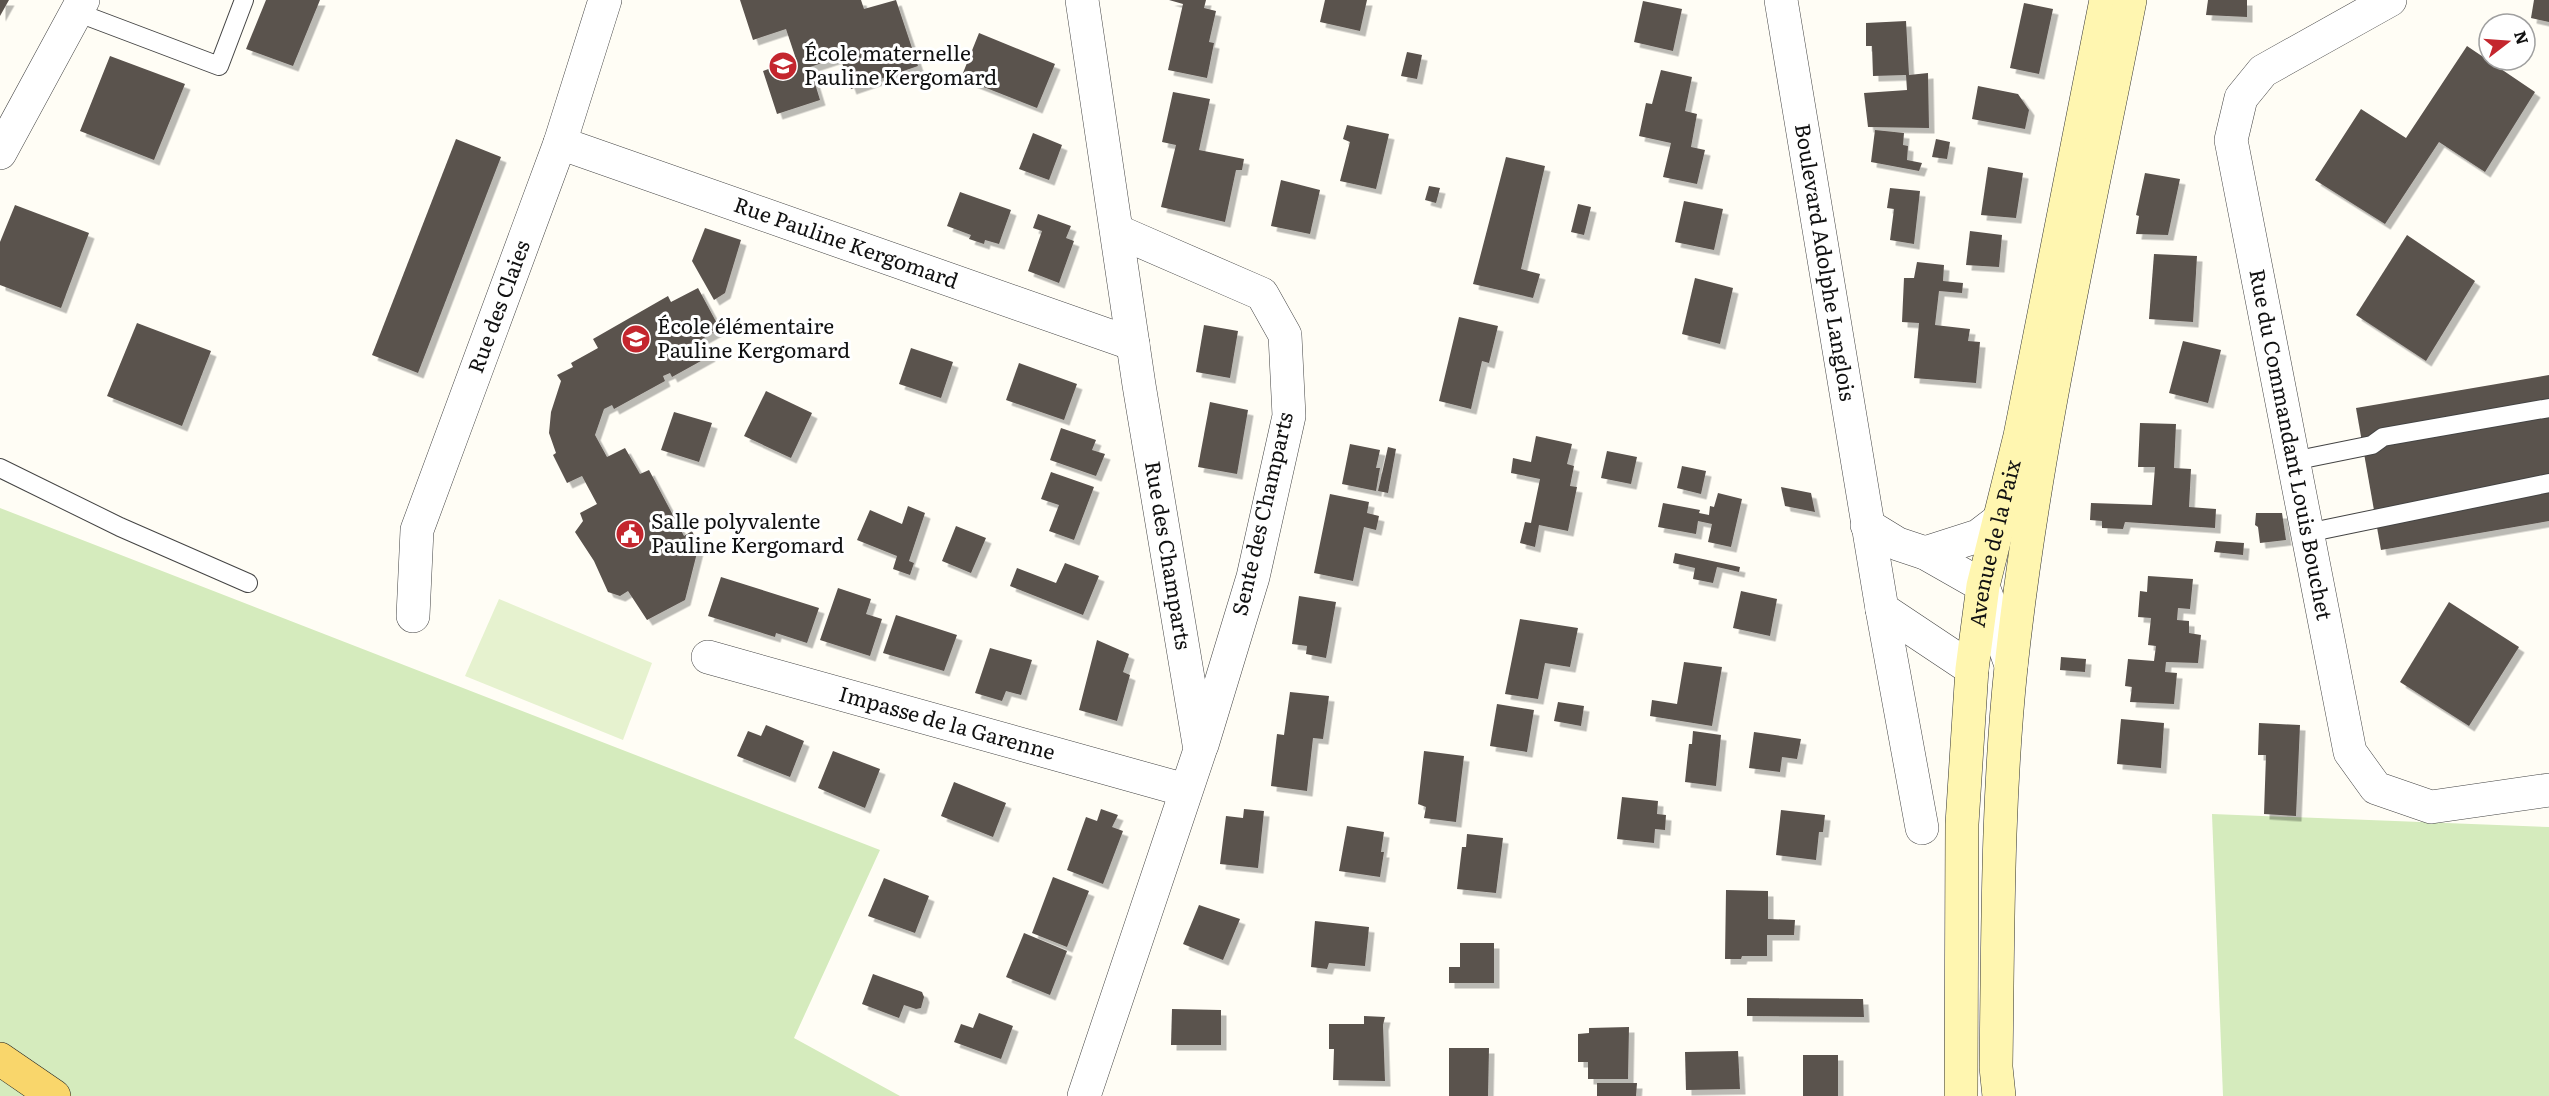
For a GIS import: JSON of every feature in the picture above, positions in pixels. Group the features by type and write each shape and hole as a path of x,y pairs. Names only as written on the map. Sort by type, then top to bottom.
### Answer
{"main road":[{"path":"0,1059 54,1096"}],"street":[{"name":"Rue des Claies","path":"413,616 417,530 560,143 605,0"},
{"name":"Rue des Champarts","path":"1082,0 1133,344 1200,750"},
{"name":"Boulevard Adolphe Langlois","path":"1780,0 1867,525 1922,828"},
{"name":"Avenue de la Paix","path":"1961,1096 1962,824 1972,669 1983,586 2020,436 2106,0"},
{"name":"Avenue de la Paix","path":"1999,1096 1996,1057 2000,808 2011,665 2045,441 2130,0"},
{"name":"Rue du Commandant Louis Bouchet","path":"2390,0 2264,71 2241,98 2231,140 2350,752 2376,788 2431,807 2549,790"},
{"path":"0,153 79,6"},
{"name":"Rue Pauline Kergomard","path":"560,143 1133,344"},
{"name":"Sente des Champarts","path":"1117,231 1262,294 1285,335 1289,416 1253,577 1200,750"},
{"path":"1925,553 1978,536 1999,520"},
{"path":"1867,525 1898,544 1925,553 1983,586 2011,665"},
{"path":"1882,609 1972,669"},
{"name":"Impasse de la Garenne","path":"708,657 1185,790"},
{"path":"1084,1096 1200,750"}],"lane":[{"path":"79,6 219,66 244,0"},
{"path":"2293,460 2372,445 2383,437 2549,408"},
{"path":"0,468 120,527 248,583"},
{"path":"2307,532 2549,483"}],"green space":[{"path":"0,508 880,850 794,1038 900,1096 0,1096"},
{"path":"499,599 652,663 623,740 465,676"},
{"path":"2212,814 2549,827 2549,1096 2223,1096"}],"building":[{"path":"0,0 9,0 0,16"},
{"path":"266,0 320,0 293,66 246,49"},
{"path":"740,0 861,0 864,9 896,0 918,66 851,89 840,57 810,67 820,100 777,114 763,71 796,59 786,29 753,40"},
{"path":"1169,0 1206,0 1204,8 1216,11 1209,42 1214,43 1207,78 1168,70 1183,4"},
{"path":"1325,0 1367,0 1360,31 1320,22"},
{"path":"2208,0 2247,0 2247,17 2206,15"},
{"path":"2534,0 2549,0 2549,22 2537,19 2537,12 2532,12"},
{"path":"1643,1 1682,9 1673,51 1634,42"},
{"path":"2024,3 2053,9 2039,74 2010,68"},
{"path":"1906,21 1909,75 1928,73 1929,128 1868,127 1864,93 1907,90 1906,75 1873,76 1872,46 1866,46 1866,23"},
{"path":"979,33 1055,64 1037,108 961,78"},
{"path":"2467,46 2477,53 2477,72 2505,72 2535,92 2485,172 2439,142 2385,224 2315,180 2361,109 2406,138"},
{"path":"1407,52 1422,55 1417,79 1401,76"},
{"path":"110,56 185,84 154,160 80,131"},
{"path":"1661,70 1692,77 1685,111 1697,114 1691,147 1705,150 1697,184 1663,177 1671,143 1639,136 1646,103 1652,104"},
{"path":"1978,86 2018,94 2029,110 2025,129 1972,119"},
{"path":"1173,92 1210,99 1199,150 1244,159 1242,170 1236,170 1225,222 1161,207 1176,145 1162,142"},
{"path":"1347,125 1389,134 1376,189 1340,181 1350,142 1343,139"},
{"path":"1875,130 1904,133 1903,145 1908,146 1907,160 1922,163 1919,171 1871,162"},
{"path":"1033,133 1062,145 1049,180 1019,169"},
{"path":"456,139 501,157 418,373 372,355"},
{"path":"1936,139 1950,142 1947,159 1932,157"},
{"path":"1506,157 1545,166 1521,269 1540,274 1533,298 1473,284"},
{"path":"1988,167 2023,173 2016,218 1981,215"},
{"path":"2145,173 2180,179 2168,235 2136,234 2139,216 2136,215"},
{"path":"1281,180 1320,190 1310,234 1271,226"},
{"path":"1429,186 1440,188 1436,203 1425,200"},
{"path":"1890,188 1920,191 1914,244 1890,240 1894,209 1887,208"},
{"path":"960,192 1011,210 999,244 985,240 984,244 969,239 971,235 947,226"},
{"path":"1684,201 1723,209 1714,250 1675,242"},
{"path":"1578,204 1591,207 1584,235 1571,232"},
{"path":"15,205 89,233 61,308 0,285 0,242"},
{"path":"1038,214 1071,226 1066,238 1074,241 1059,283 1028,271 1042,231 1033,228"},
{"path":"705,228 741,240 725,293 714,300 692,261"},
{"path":"1970,231 2002,235 1999,267 1966,265"},
{"path":"2407,235 2475,281 2426,361 2356,315"},
{"path":"2154,254 2197,256 2193,322 2149,319"},
{"path":"1917,262 1944,265 1943,281 1963,283 1962,293 1939,291 1935,325 1970,329 1968,341 1980,342 1976,383 1914,378 1919,323 1902,322 1904,278 1914,278"},
{"path":"1695,278 1733,288 1720,344 1682,334"},
{"path":"698,288 720,329 702,339 710,356 672,377 670,373 663,376 665,381 614,409 612,405 604,409 595,435 607,457 625,448 640,474 649,470 684,536 692,531 699,545 685,600 647,620 628,591 620,596 608,592 594,561 575,532 583,521 580,513 597,504 582,476 567,483 553,455 556,453 549,433 551,412 561,381 557,375 573,367 571,363 598,348 593,339 668,296 671,302"},
{"path":"1459,317 1498,326 1489,363 1482,361 1471,409 1439,401"},
{"path":"137,323 211,351 182,426 107,396"},
{"path":"1204,325 1238,331 1230,378 1196,372"},
{"path":"2183,341 2221,350 2208,403 2169,393"},
{"path":"911,348 953,362 941,398 899,384"},
{"path":"1019,363 1077,384 1064,420 1006,400"},
{"path":"2549,375 2549,521 2381,550 2356,408"},
{"path":"766,391 812,413 791,458 744,436"},
{"path":"1210,402 1248,410 1237,474 1198,467"},
{"path":"674,412 712,423 699,462 661,450"},
{"path":"2140,423 2176,424 2174,468 2191,469 2189,507 2216,509 2215,528 2125,522 2123,529 2102,528 2102,521 2090,520 2091,503 2152,505 2155,467 2138,467"},
{"path":"1061,428 1096,440 1092,450 1105,454 1096,476 1050,460"},
{"path":"1536,436 1572,444 1567,464 1574,466 1570,486 1577,487 1568,531 1539,525 1535,547 1520,543 1525,522 1531,523 1540,479 1511,473 1513,458 1531,462"},
{"path":"1350,444 1380,450 1376,468 1380,468 1376,491 1342,484"},
{"path":"1388,447 1396,449 1388,493 1378,491"},
{"path":"1607,451 1637,457 1631,484 1601,478"},
{"path":"1682,466 1706,471 1701,494 1677,488"},
{"path":"1051,472 1094,487 1074,540 1049,531 1059,505 1041,499"},
{"path":"1781,487 1811,493 1815,512 1785,506"},
{"path":"1718,493 1742,499 1731,547 1708,542 1712,524 1698,521 1696,534 1658,527 1663,503 1700,510 1699,513 1709,515 1710,506 1714,507"},
{"path":"1330,494 1369,502 1367,513 1379,516 1376,530 1364,527 1353,581 1314,573"},
{"path":"908,506 925,513 909,561 914,563 910,575 893,569 897,556 857,540 870,510 902,524"},
{"path":"2256,513 2282,513 2286,540 2260,543 2258,527 2255,525"},
{"path":"956,526 986,538 971,573 942,561"},
{"path":"2216,541 2244,543 2243,555 2214,552"},
{"path":"1675,553 1740,567 1739,572 1717,567 1713,583 1693,579 1695,568 1673,563"},
{"path":"1065,563 1099,576 1083,615 1010,586 1017,568 1056,583"},
{"path":"2148,576 2193,579 2190,609 2178,608 2177,620 2189,621 2189,633 2201,635 2198,663 2166,662 2165,672 2177,673 2174,704 2130,702 2132,687 2125,686 2128,659 2154,661 2156,646 2148,645 2151,618 2138,617 2140,591 2147,592"},
{"path":"721,577 819,608 807,643 776,633 775,637 708,616"},
{"path":"838,588 871,599 866,614 882,619 870,656 820,640"},
{"path":"1741,591 1777,599 1770,636 1733,628"},
{"path":"1299,596 1336,602 1326,658 1306,654 1307,646 1292,644"},
{"path":"2449,602 2519,647 2469,726 2400,682"},
{"path":"896,615 957,635 944,671 883,653"},
{"path":"1520,619 1578,628 1570,667 1545,663 1538,699 1505,694"},
{"path":"1097,640 1129,654 1123,672 1130,675 1117,721 1079,710"},
{"path":"990,648 1032,660 1021,695 1006,691 1002,701 975,693"},
{"path":"2061,657 2086,659 2085,672 2060,670"},
{"path":"1684,662 1722,667 1712,726 1650,716 1652,700 1677,704"},
{"path":"1290,692 1329,696 1323,739 1313,738 1307,791 1271,786 1277,734 1284,735"},
{"path":"1558,702 1584,706 1581,726 1554,721"},
{"path":"1497,704 1534,710 1527,752 1490,746"},
{"path":"2121,719 2164,723 2161,768 2117,764"},
{"path":"2259,723 2300,725 2296,816 2264,814 2266,755 2258,755"},
{"path":"766,725 804,741 790,777 737,756 748,731 761,736"},
{"path":"1693,731 1721,735 1716,786 1685,782 1689,744 1692,744"},
{"path":"1754,732 1801,739 1797,759 1782,757 1780,772 1749,768"},
{"path":"833,751 880,769 865,808 818,788"},
{"path":"1424,751 1464,756 1456,822 1424,818 1426,807 1418,804"},
{"path":"954,782 1006,803 993,837 941,816"},
{"path":"1622,797 1658,801 1657,814 1666,815 1665,830 1655,829 1654,843 1617,839"},
{"path":"1101,809 1118,815 1112,827 1123,831 1103,884 1067,870 1086,817 1097,821"},
{"path":"1244,809 1264,811 1258,868 1220,864 1226,816 1243,818"},
{"path":"1781,810 1825,815 1823,832 1819,832 1816,860 1776,855"},
{"path":"1347,826 1384,832 1380,877 1339,871"},
{"path":"1467,834 1503,838 1496,893 1457,889 1462,847 1466,847"},
{"path":"1053,877 1089,891 1067,947 1032,933"},
{"path":"884,878 929,896 915,933 868,916"},
{"path":"1726,890 1768,891 1768,919 1795,920 1794,935 1767,935 1767,956 1725,959"},
{"path":"1199,905 1240,919 1223,960 1183,944"},
{"path":"1315,921 1369,927 1365,966 1329,963 1327,969 1311,967"},
{"path":"1024,933 1067,951 1050,995 1006,977"},
{"path":"1460,943 1494,943 1494,983 1449,983 1449,967 1460,967"},
{"path":"873,974 922,992 924,997 921,1008 916,1009 904,1005 899,1018 862,1004"},
{"path":"1747,998 1863,999 1864,1017 1747,1016"},
{"path":"1172,1009 1221,1010 1221,1045 1171,1045"},
{"path":"979,1013 1013,1026 1001,1059 954,1042 961,1024 973,1028"},
{"path":"1364,1016 1385,1017 1383,1025 1385,1081 1333,1080 1334,1049 1329,1049 1329,1024 1364,1024"},
{"path":"1629,1027 1628,1079 1588,1079 1588,1062 1578,1062 1578,1034 1589,1033 1589,1028"},
{"path":"1449,1048 1489,1048 1488,1096 1449,1096"},
{"path":"1738,1051 1740,1089 1686,1090 1685,1052"},
{"path":"1803,1055 1838,1055 1838,1096 1803,1096"},
{"path":"1597,1083 1637,1083 1636,1096 1597,1096"}],"place":[{"name":"École maternelle Pauline Kergomard","path":"783,66"},
{"name":"École élémentaire Pauline Kergomard","path":"636,339"},
{"name":"Salle polyvalente Pauline Kergomard","path":"630,534"}]}
